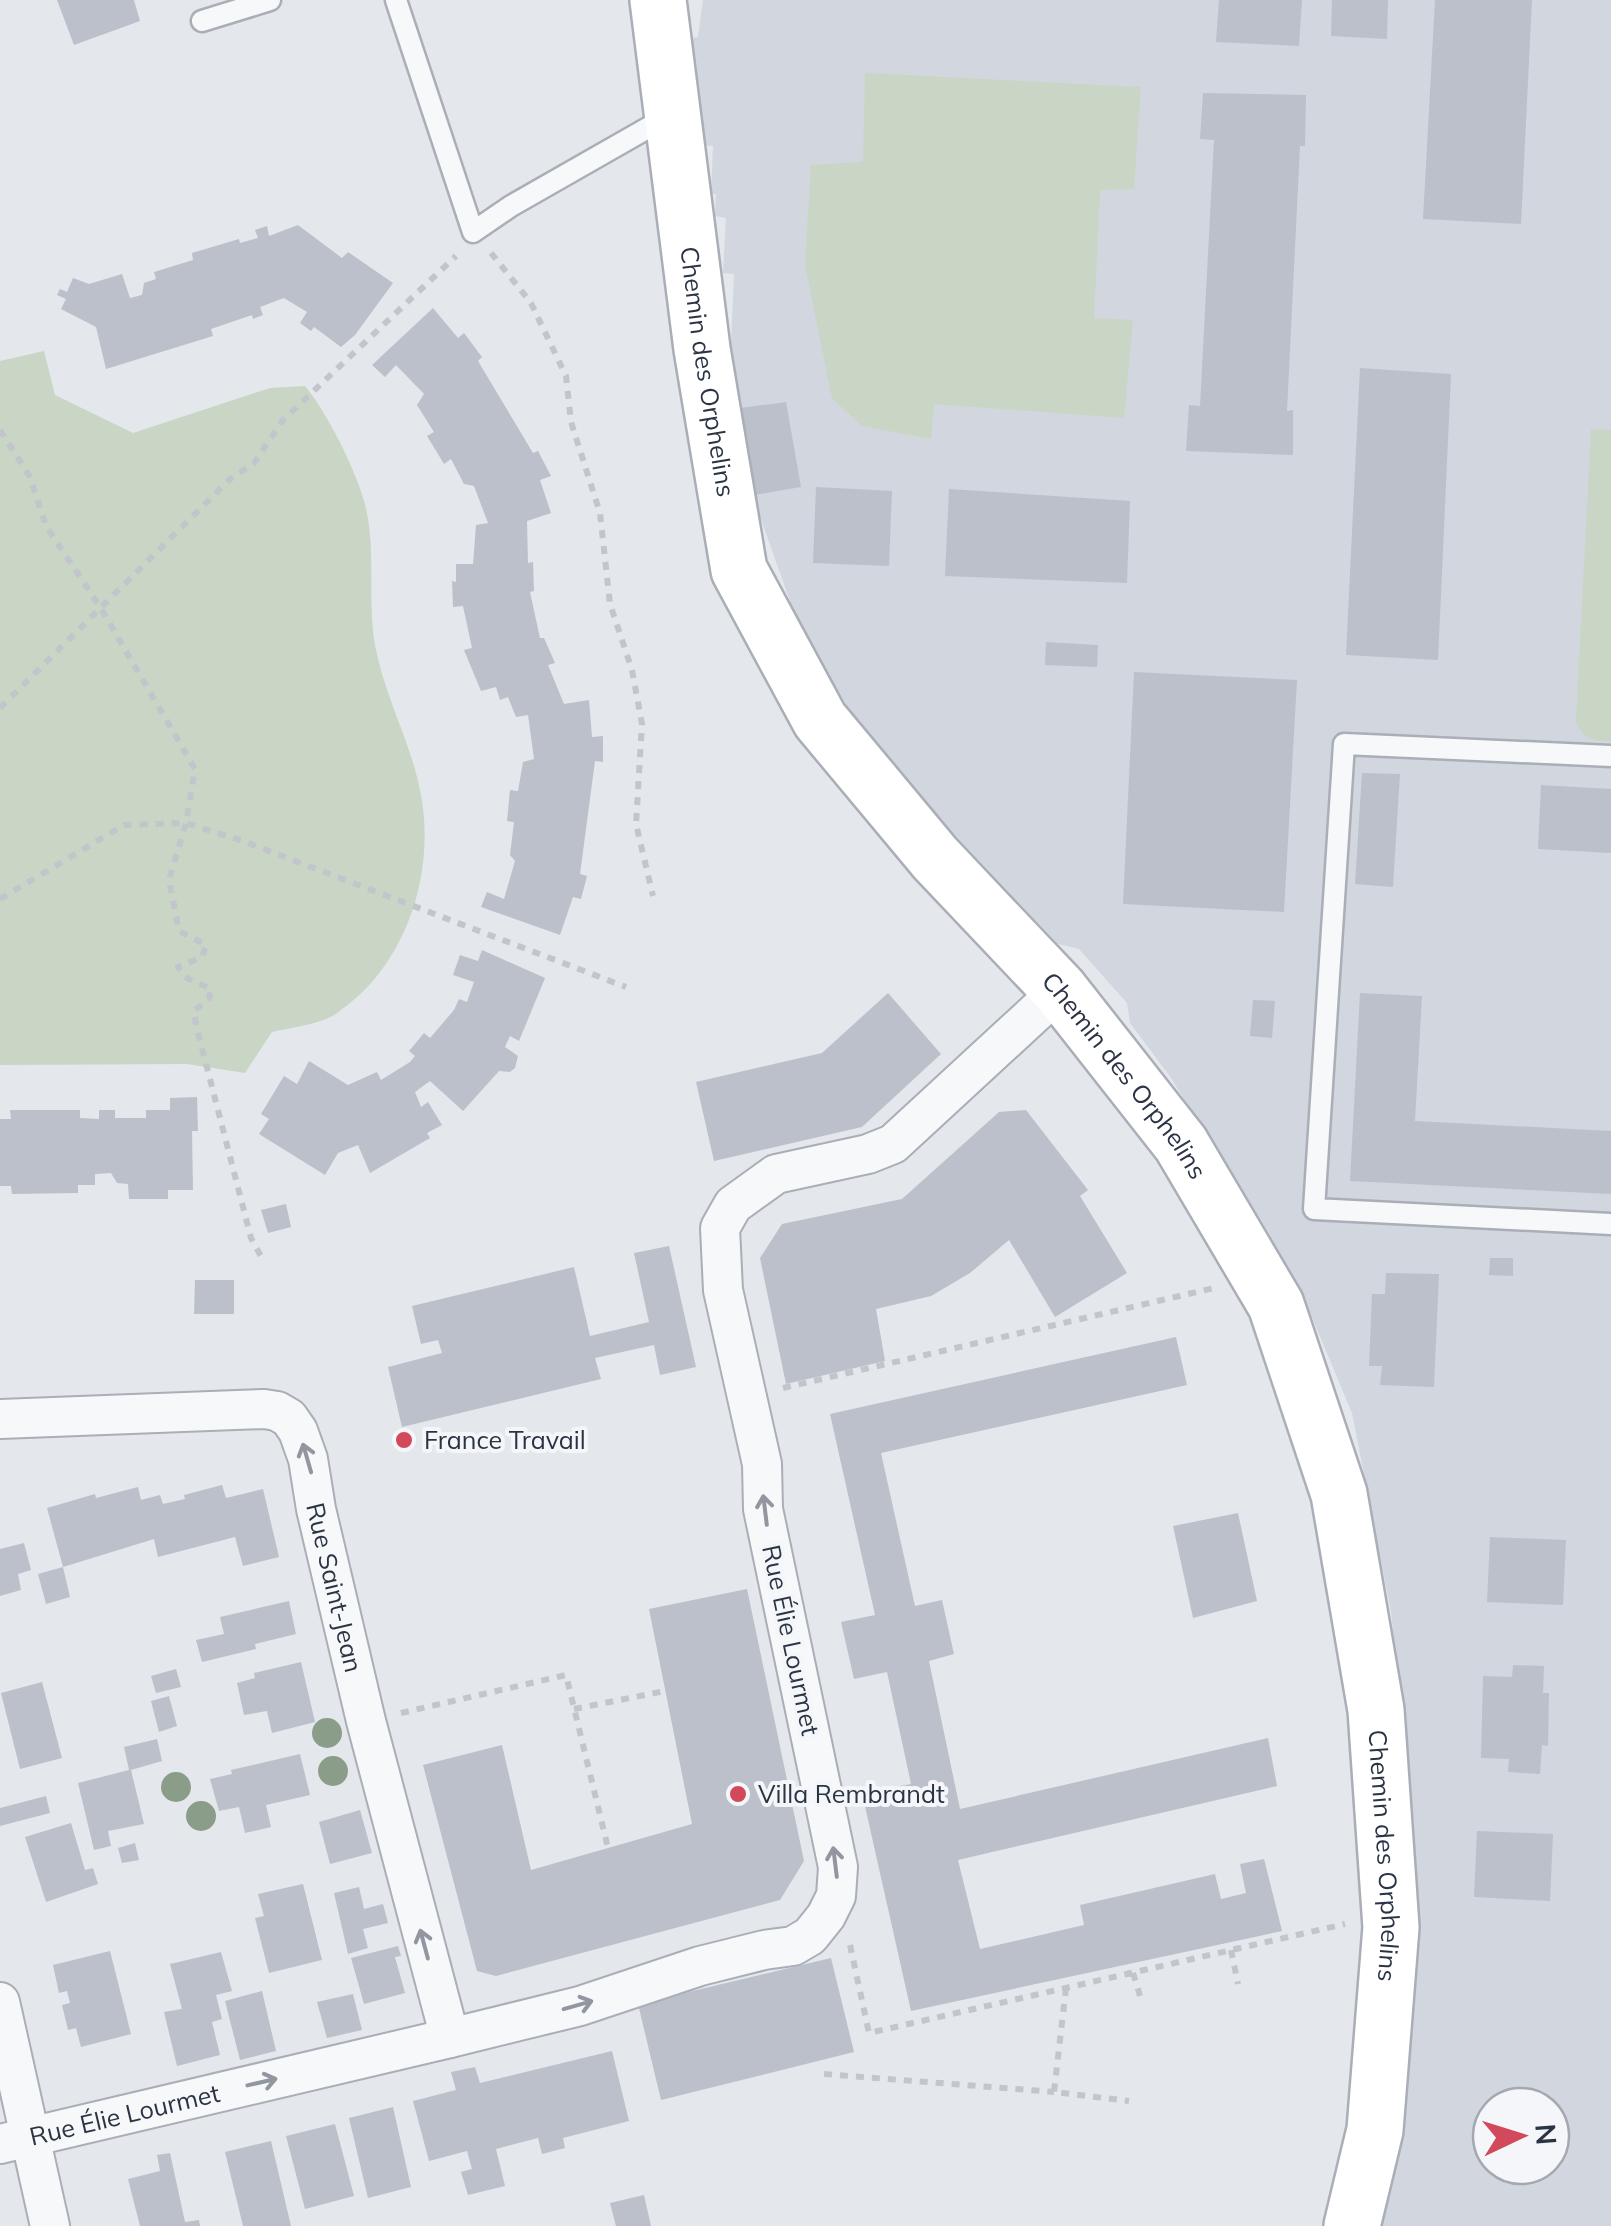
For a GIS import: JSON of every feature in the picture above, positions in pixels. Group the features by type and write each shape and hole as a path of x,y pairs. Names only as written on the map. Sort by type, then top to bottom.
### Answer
{"street":[{"name":"Chemin des Orphelins","path":"658,0 702,350 739,570 820,720 935,858 1060,990 1180,1144 1276,1305 1339,1494 1376,1710 1390,1914 1375,2130 1352,2226"},
{"name":"Rue Élie Lourmet","path":"16,2140 580,2006 700,1966 793,1946 810,1936 836,1896 838,1867 764,1509 762,1464 723,1290 720,1228 733,1205 776,1174 868,1154 892,1144 1060,990"},
{"name":"Rue Saint-Jean","path":"0,1419 264,1409 289,1418 308,1459 366,1721 450,2038"},
{"path":"0,2002 16,2140 50,2226"}],"lane":[{"path":"202,21 270,0"},
{"path":"396,0 473,232 511,206 673,114"},
{"path":"1611,756 1344,744 1314,1209 1611,1224"}],"path":[{"path":"0,708 230,479 254,463 283,420 458,254 473,232 531,303 566,376 571,422 600,513 610,604 632,670 642,724 636,824 652,896"},
{"path":"0,430 30,477 46,526 100,608 195,769 186,823 170,880 178,931 206,944 202,957 178,967 184,978 212,989 210,999 194,1010 196,1024 251,1238 263,1260"},
{"path":"0,899 124,824 186,823 626,987"},
{"path":"748,1397 1260,1278"},
{"path":"366,1721 566,1675 608,1848"},
{"path":"574,1709 666,1691"},
{"path":"826,1916 847,1930 870,2033 1390,1914"},
{"path":"1232,1950 1238,1984"},
{"path":"1134,1973 1141,1999"},
{"path":"1054,2092 1066,1988"},
{"path":"824,2074 1129,2101"}],"shaded area":[{"path":"703,0 1611,0 1611,2226 1381,2226 1395,2157 1410,2032 1412,1901 1403,1730 1391,1612 1352,1413 1306,1303 1265,1228 1169,1075 1130,1023 1127,1003 1079,949 1058,944 907,784 858,725 796,618 757,508 731,343 734,274 723,273 726,218 715,216 716,194 711,194 713,146 704,145 691,38 698,37"}],"green space":[{"path":"865,73 1141,87 1134,189 1100,190 1094,318 1133,320 1124,418 934,404 931,439 862,426 832,398 805,265 811,165 863,162"},
{"path":"44,351 55,395 133,433 270,388 305,386 339,440 364,501 370,536 375,645 420,790 424,852 420,884 399,943 361,993 330,1017 272,1032 245,1073 187,1064 0,1065 0,361"},
{"path":"1591,429 1611,430 1611,741 1589,738 1576,722"}],"building":[{"path":"57,0 134,0 140,21 74,45"},
{"path":"1219,0 1302,0 1299,46 1216,42"},
{"path":"1332,0 1388,0 1387,39 1331,36"},
{"path":"1435,0 1532,0 1521,224 1423,219"},
{"path":"1203,93 1306,95 1287,411 1293,410 1293,455 1186,451 1189,405 1200,406 1214,140 1200,139"},
{"path":"298,225 342,258 348,252 393,283 355,335 341,347 314,327 311,331 300,323 307,312 284,298 260,307 263,315 211,329 213,336 106,369 96,327 61,309 66,299 57,295 60,289 67,292 73,278 89,284 122,274 130,298 142,295 144,283 156,279 154,272 193,260 192,253 239,239 240,243 258,238 255,230 267,226 269,236"},
{"path":"433,308 458,338 464,333 482,357 478,361 551,476 540,480 551,513 527,521 528,563 533,562 534,591 530,592 540,638 544,638 555,663 548,665 564,704 589,700 592,737 603,736 603,762 595,761 580,874 587,876 581,899 573,897 560,935 481,907 487,892 504,899 515,861 510,855 514,822 507,821 510,790 518,791 523,762 534,759 528,715 516,717 508,697 500,700 496,687 481,691 464,650 472,648 463,606 453,607 456,564 473,564 476,525 488,523 474,486 464,484 451,459 444,464 427,436 434,432 417,405 424,394 396,365 385,377 372,365"},
{"path":"1360,368 1451,374 1438,660 1346,655"},
{"path":"786,402 801,487 754,495 740,408"},
{"path":"816,487 892,491 889,566 813,563"},
{"path":"949,489 1130,501 1127,583 945,576"},
{"path":"1046,642 1098,645 1097,667 1045,665"},
{"path":"1134,672 1297,680 1284,912 1123,904"},
{"path":"1362,773 1400,774 1393,887 1355,884"},
{"path":"1541,785 1611,789 1611,853 1538,849"},
{"path":"482,950 545,978 519,1041 510,1036 505,1047 518,1056 515,1068 510,1072 499,1071 463,1111 430,1081 415,1092 421,1107 428,1102 442,1125 427,1133 430,1138 370,1173 358,1145 338,1153 325,1175 259,1134 269,1119 261,1114 284,1076 297,1084 309,1061 348,1085 377,1072 381,1080 410,1062 415,1056 409,1051 424,1033 430,1038 459,999 467,1002 474,982 453,975 460,955 478,961"},
{"path":"888,993 941,1054 862,1127 714,1161 696,1082 822,1053"},
{"path":"1360,993 1422,996 1415,1121 1611,1131 1611,1194 1350,1181"},
{"path":"1253,1000 1275,1001 1272,1038 1250,1036"},
{"path":"197,1097 198,1131 192,1131 193,1190 168,1190 168,1199 129,1199 128,1184 117,1183 111,1173 95,1174 95,1185 78,1185 78,1193 12,1194 11,1186 0,1186 0,1119 11,1119 10,1110 80,1110 80,1118 99,1119 99,1110 115,1110 115,1118 146,1118 146,1110 170,1110 170,1098"},
{"path":"1026,1110 1088,1190 1080,1196 1127,1273 1055,1317 1009,1240 970,1273 931,1296 876,1309 885,1361 786,1384 760,1258 782,1224 902,1199 999,1112"},
{"path":"286,1204 291,1227 268,1233 261,1210"},
{"path":"669,1246 696,1367 660,1375 654,1345 595,1358 601,1379 402,1427 388,1367 442,1353 438,1340 421,1344 412,1306 574,1267 590,1336 649,1322 634,1253"},
{"path":"1490,1258 1513,1258 1513,1276 1489,1275"},
{"path":"1386,1273 1439,1274 1434,1387 1380,1385 1382,1366 1369,1366 1372,1294 1385,1294"},
{"path":"195,1280 234,1280 234,1314 194,1314"},
{"path":"1176,1337 1187,1385 881,1453 915,1606 942,1600 954,1654 929,1661 960,1809 1268,1738 1277,1786 958,1860 980,1949 1084,1925 1080,1905 1215,1874 1221,1899 1246,1893 1240,1864 1264,1859 1282,1931 911,2011 862,1793 911,1784 887,1672 854,1679 841,1622 875,1615 830,1414"},
{"path":"222,1485 226,1498 263,1489 279,1557 243,1566 235,1537 158,1557 154,1539 63,1567 47,1508 138,1487 141,1500 160,1495 163,1504"},
{"path":"1238,1513 1257,1601 1193,1618 1173,1526"},
{"path":"1490,1537 1566,1540 1563,1605 1487,1602"},
{"path":"24,1543 31,1570 18,1574 21,1590 0,1596 0,1549"},
{"path":"63,1567 70,1597 46,1604 38,1574"},
{"name":"Villa Rembrandt","path":"747,1589 804,1861 780,1900 496,1976 477,1971 423,1765 502,1745 531,1870 692,1824 649,1609"},
{"path":"289,1601 296,1634 202,1662 196,1640 224,1634 220,1617"},
{"path":"301,1662 315,1722 272,1733 267,1711 244,1715 237,1683 255,1678 254,1673"},
{"path":"1513,1665 1544,1666 1543,1693 1549,1693 1548,1746 1542,1745 1540,1774 1508,1772 1509,1759 1481,1758 1483,1676 1512,1677"},
{"path":"176,1669 181,1687 156,1693 151,1676"},
{"path":"42,1682 62,1758 20,1769 1,1693"},
{"path":"169,1696 177,1726 159,1732 151,1701"},
{"path":"157,1739 162,1761 131,1770 144,1824 108,1831 111,1846 94,1850 78,1783 129,1770 124,1747"},
{"path":"300,1754 310,1795 266,1805 271,1827 245,1833 239,1807 219,1811 210,1779 232,1774 231,1770"},
{"path":"46,1796 50,1813 0,1826 0,1808"},
{"path":"360,1810 372,1853 330,1864 319,1822"},
{"path":"71,1823 85,1870 93,1868 98,1884 46,1902 25,1837"},
{"path":"1477,1831 1553,1834 1550,1901 1474,1897"},
{"path":"135,1843 139,1860 122,1863 118,1848"},
{"path":"303,1884 322,1960 269,1973 255,1918 264,1916 258,1894"},
{"path":"359,1887 364,1909 383,1904 388,1923 363,1929 368,1948 348,1954 334,1893"},
{"path":"398,1946 401,1956 395,1957 405,1993 364,2004 351,1958"},
{"path":"110,1951 131,2034 81,2047 76,2028 68,2030 62,2005 70,2003 67,1991 59,1993 53,1965"},
{"path":"221,1952 232,1991 216,1995 222,2019 212,2022 220,2055 177,2066 164,2012 182,2009 170,1964"},
{"path":"831,1958 854,2052 661,2100 638,2004"},
{"path":"262,1991 276,2051 240,2060 225,2001"},
{"path":"353,1994 362,2030 327,2038 317,2002"},
{"path":"612,2051 629,2121 563,2138 565,2148 542,2154 538,2138 496,2149 505,2186 468,2195 461,2172 472,2169 467,2151 429,2161 413,2101 456,2090 451,2072 475,2067 480,2083"},
{"path":"393,2107 411,2187 368,2198 349,2118"},
{"path":"335,2124 354,2196 305,2209 286,2136"},
{"path":"271,2141 291,2226 243,2226 225,2152"},
{"path":"170,2153 185,2222 199,2220 200,2226 140,2226 128,2179 160,2171 157,2155"},
{"path":"644,2195 651,2226 616,2226 610,2203"}],"place":[{"name":"France Travail","path":"404,1440"},
{"name":"Villa Rembrandt","path":"738,1794"}]}
